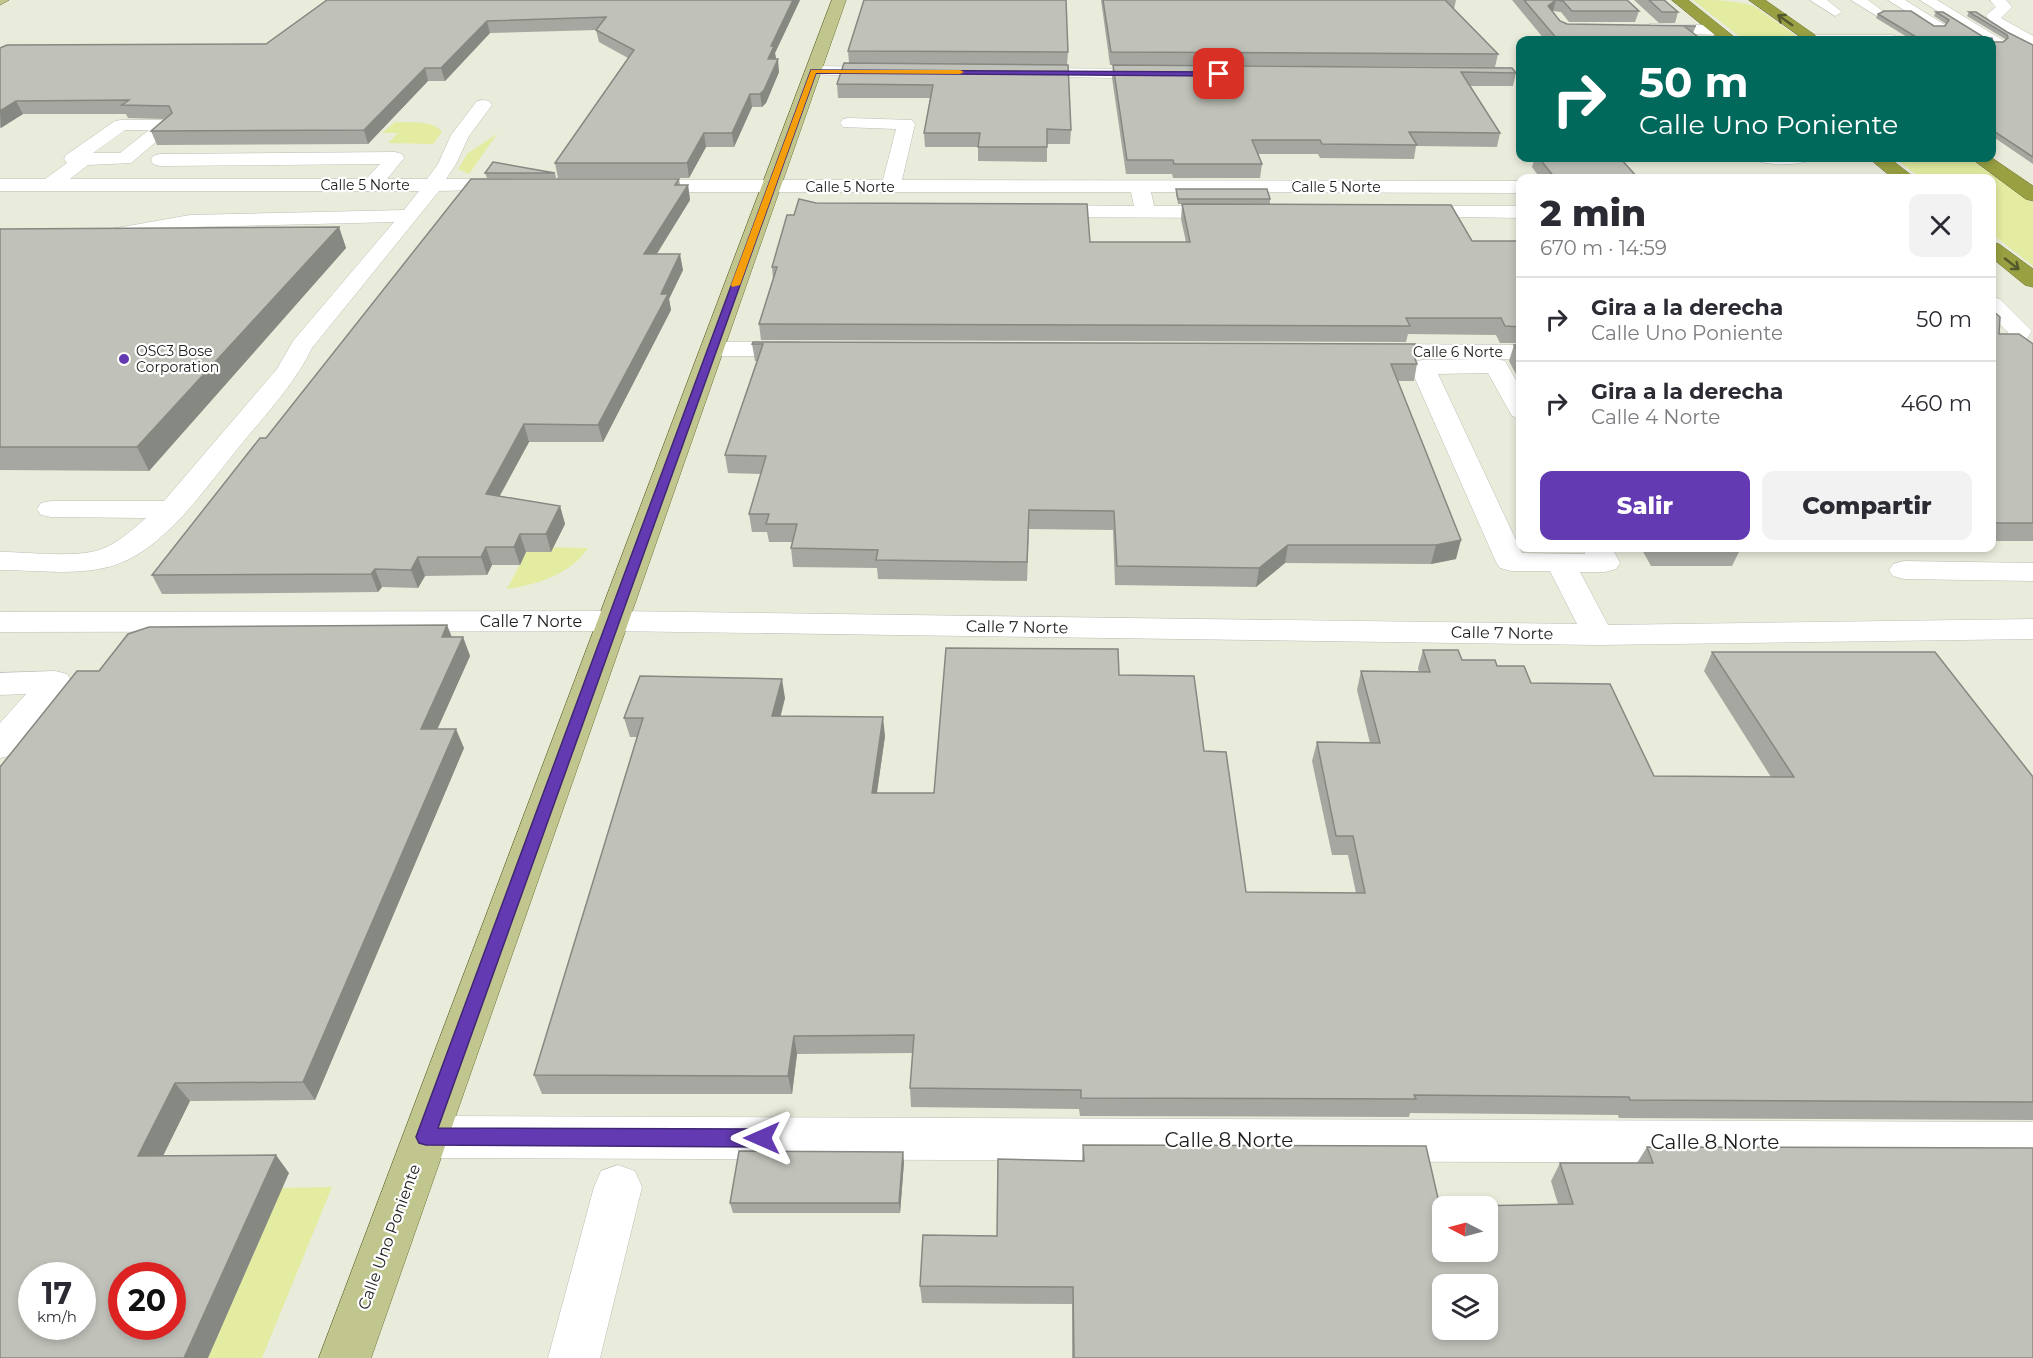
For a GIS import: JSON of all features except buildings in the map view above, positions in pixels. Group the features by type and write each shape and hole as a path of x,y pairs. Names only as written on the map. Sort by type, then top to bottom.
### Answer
{"highway":[{"path":"1679,0 1725,36"},
{"path":"1756,0 1807,36"},
{"path":"1883,162 1900,174"},
{"path":"1986,162 2029,189"},
{"path":"1996,251 2033,280"}],"main road":[{"name":"Calle Uno Poniente","path":"345,1358 839,0"}],"street":[{"path":"1817,0 1835,12"},
{"path":"1858,0 1877,12"},
{"path":"1895,0 1938,26"},
{"path":"1928,0 1986,36"},
{"path":"1997,0 2005,7 1993,15 1995,20 2032,41"},
{"path":"1639,15 1654,29"},
{"path":"1631,29 1717,30"},
{"path":"1996,41 2032,41"},
{"path":"813,71 897,72"},
{"path":"1004,72 1172,74"},
{"path":"0,561 83,562 110,557 136,542 172,510 288,372 301,346 433,185 447,164 460,135 483,105"},
{"path":"849,123 906,124 891,187"},
{"path":"159,160 395,158 371,185"},
{"path":"50,185 84,159"},
{"name":"Calle 5 Norte","path":"0,184 526,185"},
{"name":"Calle 5 Norte","path":"619,186 1140,187 1516,192"},
{"path":"1140,187 1145,212"},
{"path":"1028,211 1251,212"},
{"path":"1392,212 1516,212"},
{"path":"79,240 190,221 403,224"},
{"path":"312,233 403,224"},
{"path":"1996,308 2020,331 2014,342 1996,342"},
{"path":"712,349 819,349"},
{"name":"Calle 6 Norte","path":"1342,351 1516,352"},
{"path":"1996,354 2033,354"},
{"path":"1516,402 1496,366 1422,367 1511,562 1605,563 1599,552"},
{"path":"51,509 172,510"},
{"path":"1560,562 1598,635"},
{"path":"1904,570 2033,572"},
{"name":"Calle 7 Norte","path":"0,622 613,621 1598,635 2033,629"},
{"path":"0,684 55,682 0,746"},
{"name":"Calle 8 Norte","path":"426,1137 2033,1143"},
{"path":"574,1358 618,1187"}],"shaded area":[{"path":"0,0 2033,0 2033,1358 0,1358"}],"green space":[{"path":"1693,0 1731,1 1754,6 1796,36 1739,36"},
{"path":"395,122 427,123 442,132 433,144 388,143 398,133 382,133"},
{"path":"497,134 469,174 458,169 468,153"},
{"path":"1899,162 1975,162 1992,174 1916,174"},
{"path":"1996,177 2033,203 2033,266 1996,237"},
{"path":"529,547 588,548 572,565 552,577 530,585 507,589"},
{"path":"332,1187 262,1358 208,1358 282,1188"}],"slow traffic":[{"path":"735,285 813,71 960,72"}],"place":[{"name":"OSC3 Bose Corporation","path":"124,359"}],"route":[{"path":"762,1138 426,1137 813,71 1219,74"}]}
